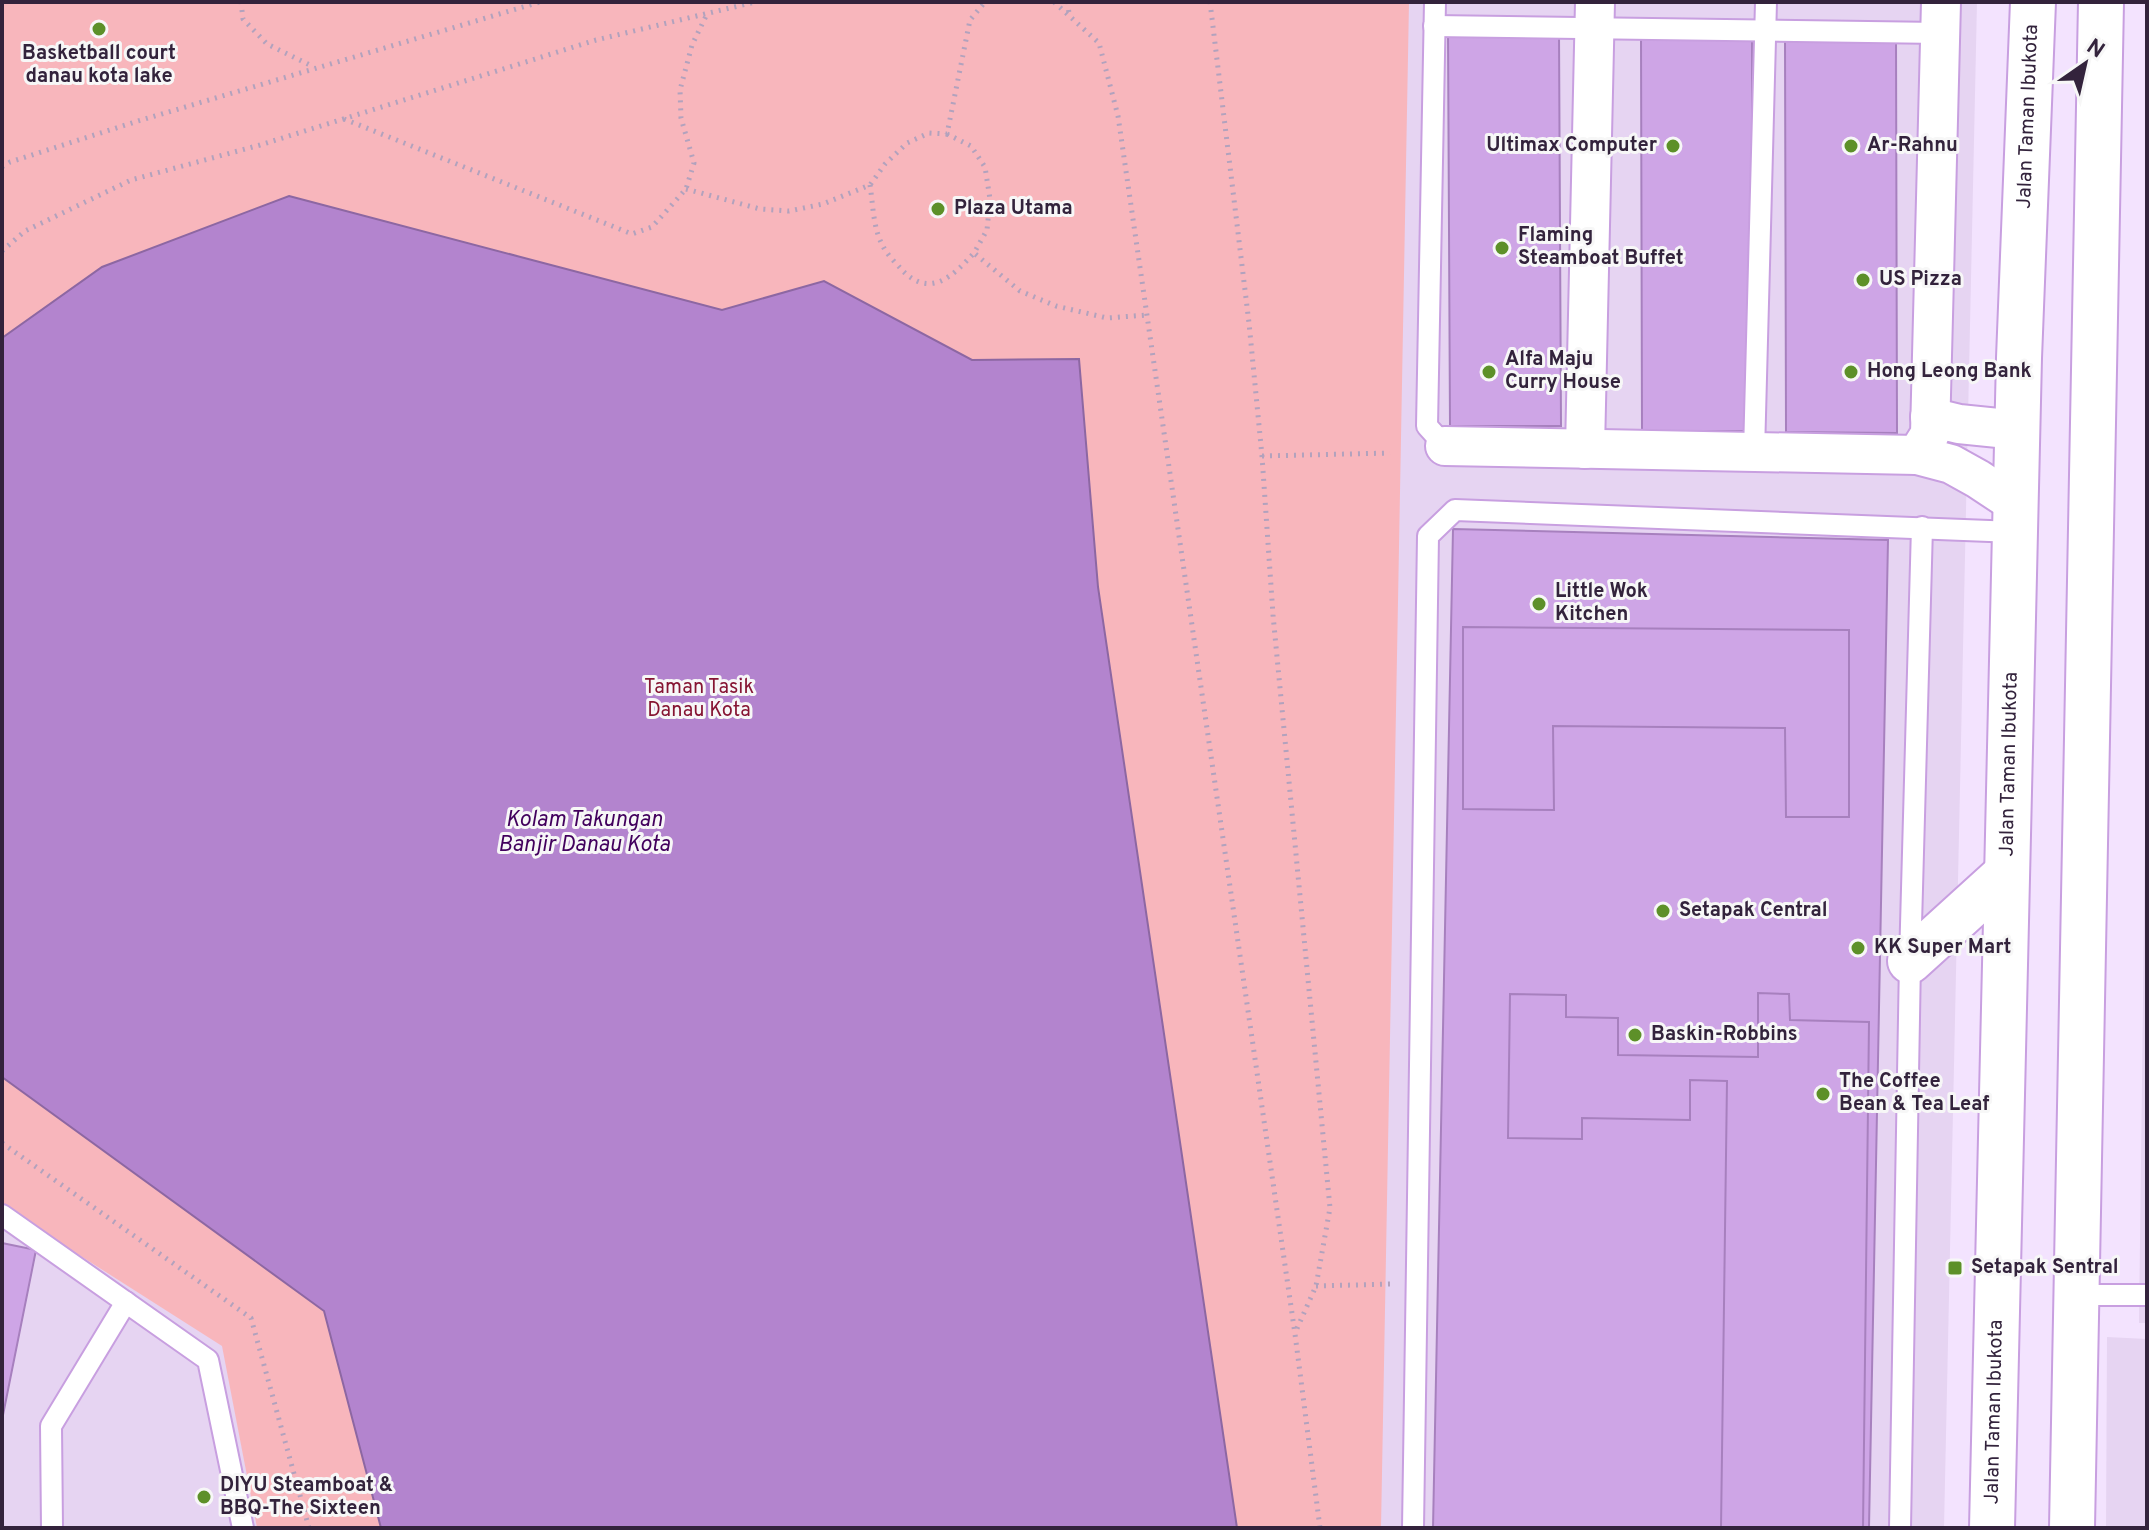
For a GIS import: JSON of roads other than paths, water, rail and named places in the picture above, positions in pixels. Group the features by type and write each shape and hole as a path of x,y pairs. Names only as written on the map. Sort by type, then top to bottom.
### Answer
{"main road":[{"name":"Jalan Taman Ibukota","path":"1992,1528 2015,518 2033,2"},
{"path":"2072,1528 2101,2"},
{"path":"1910,961 2007,873"}],"street":[{"path":"1585,449 1595,15"},
{"path":"1917,455 1930,434 1940,18"},
{"path":"1930,417 1959,424 2018,430"},
{"path":"1445,446 1917,455 1951,464 1978,479 2015,518"}],"lane":[{"path":"1435,2 1427,426 1445,446"},
{"path":"1754,453 1766,2"},
{"path":"1434,26 1595,15 1766,31 1940,18"},
{"path":"1413,1528 1428,536 1455,510 1922,527 2015,518"},
{"path":"1900,1528 1910,961 1922,527"},
{"path":"2,1215 208,1360 243,1528"},
{"path":"2077,1295 2147,1295"},
{"path":"52,1528 51,1426 126,1302"}],"water":[{"name":"Kolam Takungan Banjir Danau Kota","path":"289,196 722,310 824,281 972,360 1079,359 1098,587 1237,1528 381,1528 324,1311 2,1077 2,338 102,267"}],"place":[{"name":"Basketball court danau kota lake","path":"99,29"},
{"name":"Ultimax Computer","path":"1673,146"},
{"name":"Ar-Rahnu","path":"1851,146"},
{"name":"Plaza Utama","path":"938,209"},
{"name":"Flaming Steamboat Buffet","path":"1502,248"},
{"name":"US Pizza","path":"1863,280"},
{"name":"Alfa Maju Curry House","path":"1489,372"},
{"name":"Hong Leong Bank","path":"1851,372"},
{"name":"Little Wok Kitchen","path":"1539,604"},
{"name":"Setapak Central","path":"1663,911"},
{"name":"KK Super Mart","path":"1858,948"},
{"name":"Baskin-Robbins","path":"1635,1035"},
{"name":"The Coffee Bean & Tea Leaf","path":"1823,1094"},
{"name":"Setapak Sentral","path":"1955,1268"},
{"name":"DIYU Steamboat & BBQ-The Sixteen","path":"204,1497"}],"park label":[{"name":"Taman Tasik Danau Kota","path":"699,700"}]}
